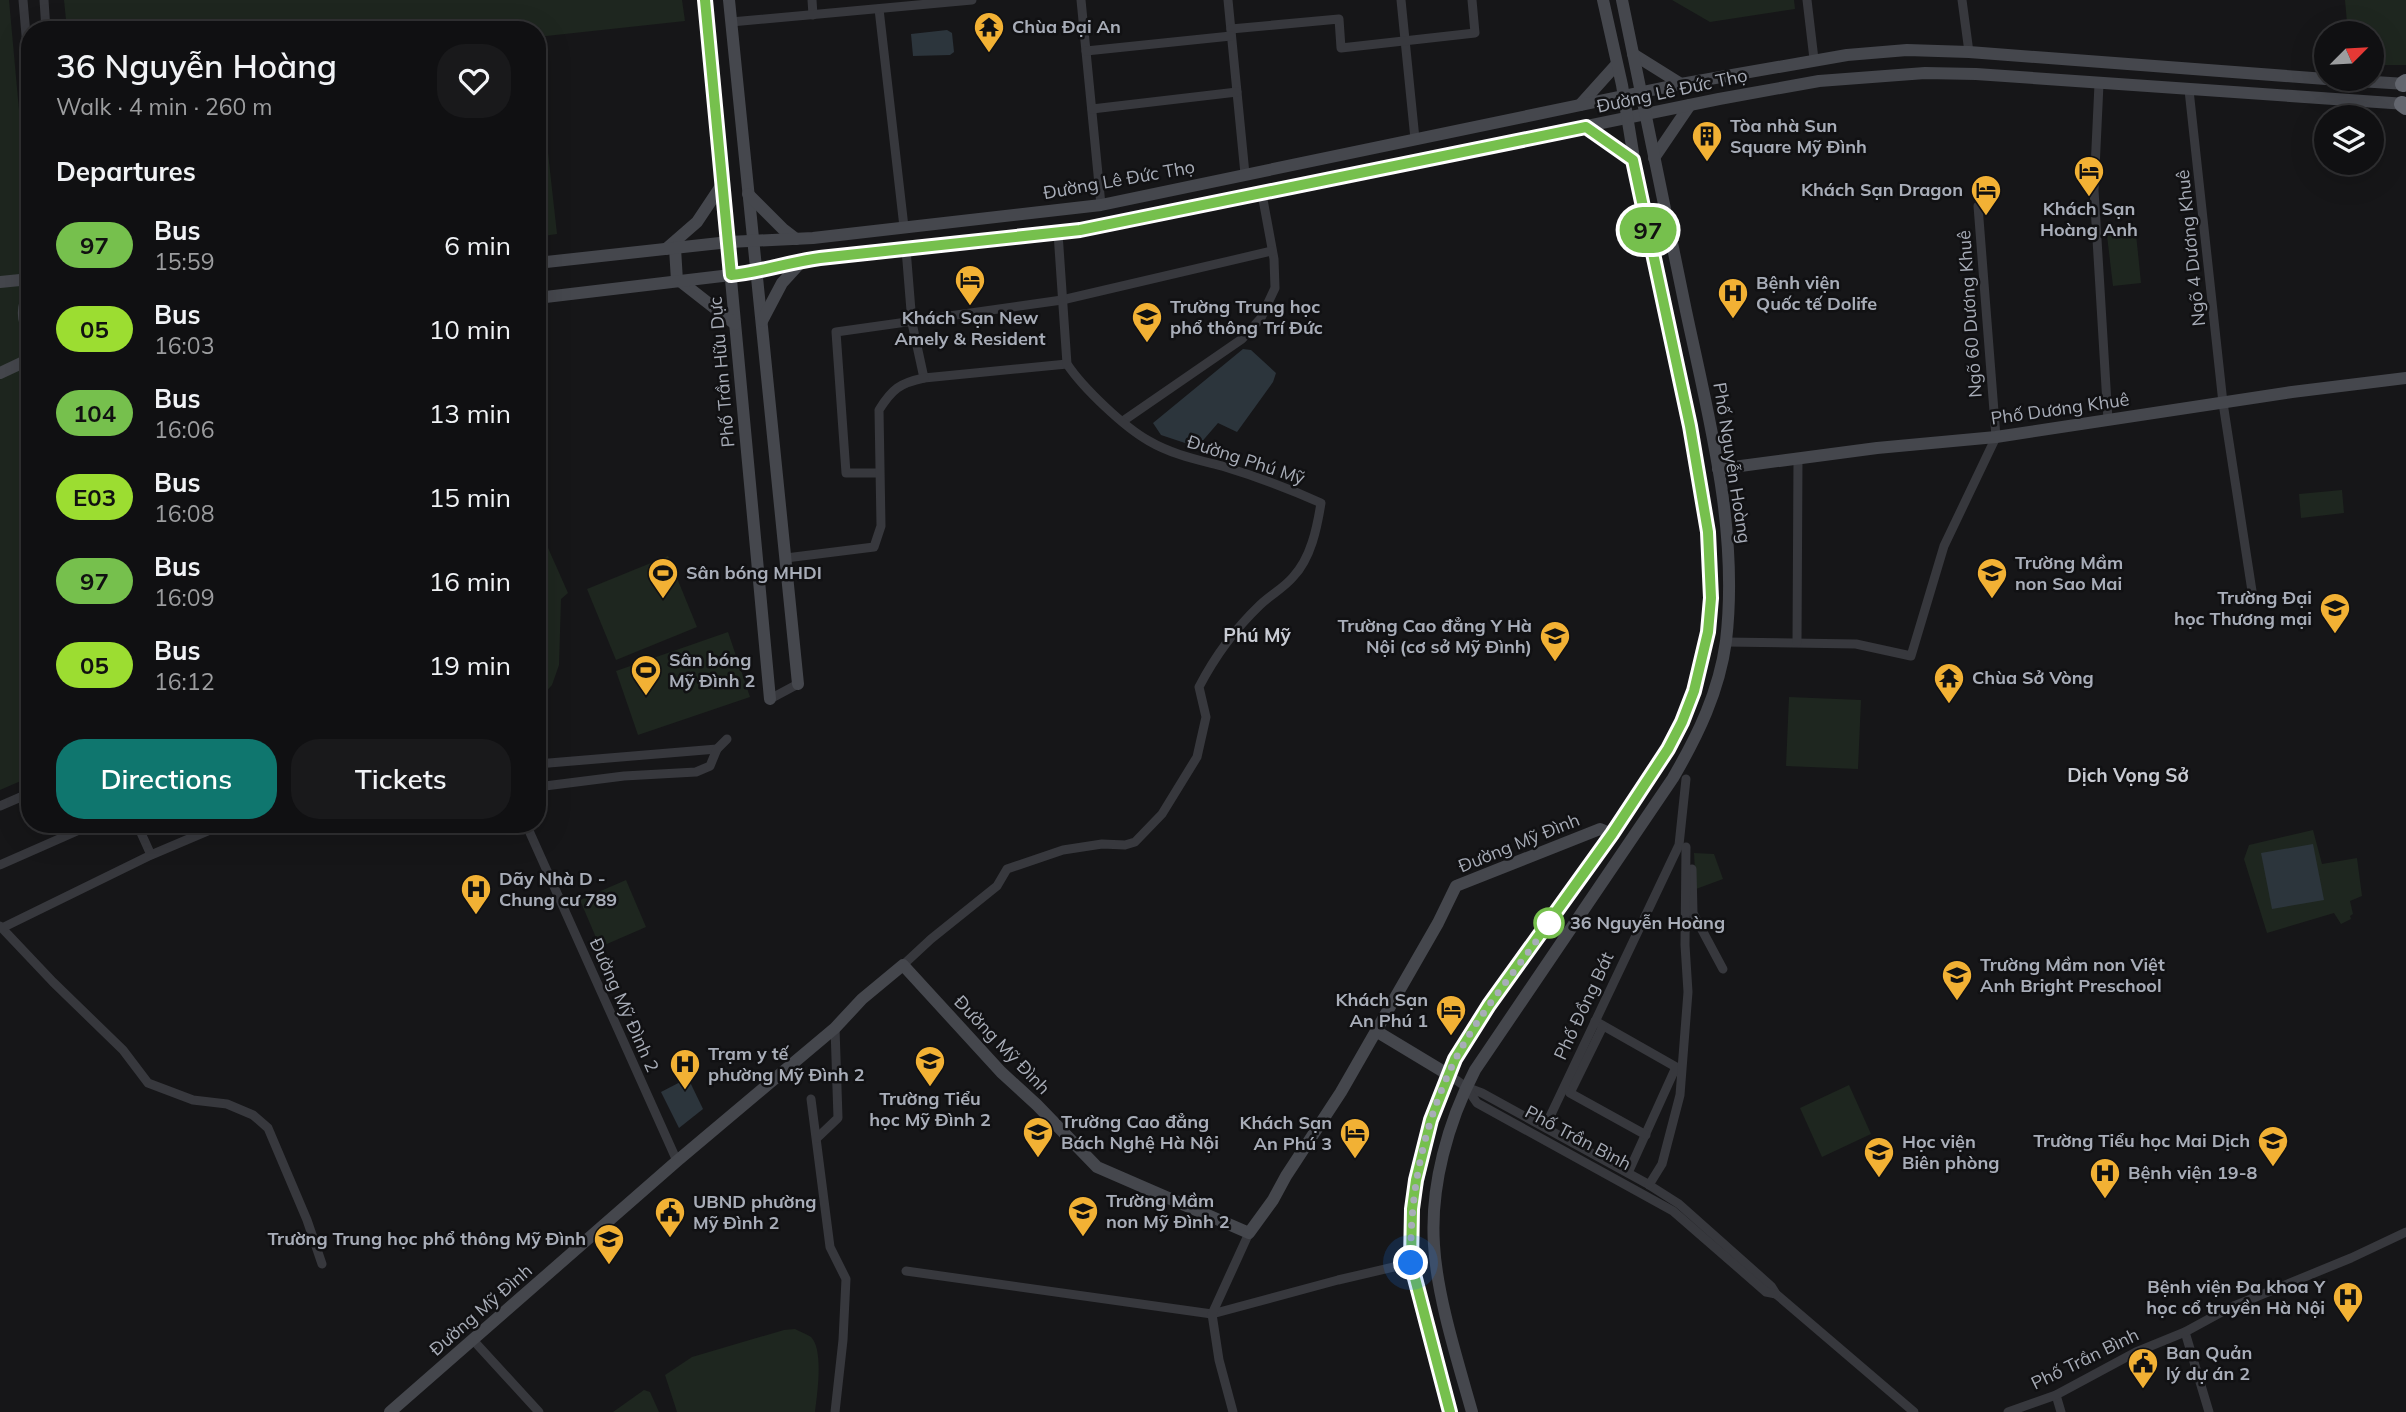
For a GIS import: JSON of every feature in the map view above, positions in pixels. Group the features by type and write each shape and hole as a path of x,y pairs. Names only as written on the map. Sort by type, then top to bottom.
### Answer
{"main road":[{"name":"Phố Trần Hữu Dực","path":"705,0 770,699"},
{"path":"729,0 798,684"},
{"name":"Phố Nguyễn Hoàng","path":"1450,1412 1411,1263 1412,1209 1416,1180 1431,1120 1455,1059 1489,1005 1612,834 1668,749 1694,691 1708,632 1711,598 1708,532 1603,0"},
{"name":"Phố Nguyễn Hoàng","path":"1472,1412 1443,1298 1434,1246 1434,1217 1447,1141 1466,1087 1497,1037 1674,778 1706,719 1726,642 1730,561 1727,522 1698,367 1622,0"},
{"name":"Đường Lê Đức Thọ","path":"546,262 729,242 813,238 1101,205 1681,84 1814,59 1907,50 1969,52 2314,78"},
{"path":"1633,54 1681,84"},
{"path":"1580,106 1616,65"},
{"name":"Đường Lê Đức Thọ","path":"546,297 757,272 808,259 1058,233 1262,194 1794,84 1900,74 1976,74 2405,105"},
{"name":"Đường Lê Đức Thọ","path":"2384,83 2405,83"},
{"path":"2384,91 2384,103"},
{"path":"1654,158 1690,105"},
{"path":"1586,127 1633,160"},
{"path":"735,324 679,281 670,248 695,223 722,178 745,170"},
{"path":"748,194 796,239"},
{"path":"761,321 782,283 808,259 813,238"},
{"path":"0,282 21,280"},
{"path":"0,373 21,363"},
{"path":"1678,371 1698,367"},
{"name":"Phố Dương Khuê","path":"1718,469 1996,437 2406,378"},
{"name":"Đường Mỹ Đình","path":"390,1412 677,1161 835,1028 862,999 903,965 1001,1072 1097,1167 1249,1233 1273,1200 1376,1031 1456,887 1600,829 1612,834"},
{"name":"Phố Trần Bình","path":"1376,1031 1448,1075"}],"street":[{"path":"23,0 25,21"},
{"path":"44,0 45,21"},
{"path":"812,0 813,15"},
{"path":"731,22 972,0"},
{"path":"1081,0 1101,205"},
{"path":"1228,0 1245,174"},
{"path":"1401,0 1415,139"},
{"path":"1086,51 1339,19 1341,48 1475,33 1472,0"},
{"path":"1807,0 1814,59"},
{"path":"1963,3 1969,52"},
{"path":"879,9 904,226"},
{"path":"2099,84 2094,190 2108,420"},
{"name":"Ngõ 4 Dương Khuê","path":"2189,90 2223,403 2252,591"},
{"path":"1092,109 1237,92"},
{"path":"1123,421 1242,340 1261,318 1275,288 1262,194"},
{"name":"Ngõ 60 Dương Khuê","path":"1797,642 1856,644 1911,656 1944,546 1996,437 1978,206"},
{"path":"786,558 873,547 881,526 879,410 888,396 904,382 1067,365 1058,233"},
{"path":"906,249 912,323 924,378"},
{"path":"879,473 846,472 836,332 1062,300 1272,251"},
{"name":"Đường Phú Mỹ","path":"903,965 997,886 1007,869 1063,850 1135,842 1162,814 1197,757 1206,717 1199,687 1209,666 1259,605 1293,577 1309,553 1321,503 1227,468 1179,455 1148,441 1076,377 1067,365"},
{"path":"1726,642 1797,642 1798,458"},
{"path":"770,699 798,684"},
{"path":"546,786 624,776 695,772 710,766 717,750 727,739"},
{"path":"546,763 717,750"},
{"name":"Phố Đồng Bát","path":"1545,1127 1599,1023 1679,845 1686,779"},
{"path":"0,806 21,797"},
{"path":"0,865 73,833"},
{"path":"141,833 150,855"},
{"path":"205,833 150,855 1,927 123,1051 148,1083 193,1100 227,1104 253,1115 268,1128 307,1220 322,1264"},
{"name":"Đường Mỹ Đình 2","path":"530,833 677,1161"},
{"path":"1649,1185 1662,1164 1680,1096 1688,992 1685,945 1689,847 1693,912 1723,969"},
{"path":"1628,1173 1646,1135 1676,1067 1599,1023 1570,1093 1646,1135"},
{"path":"817,1138 838,1118 835,1028"},
{"name":"Phố Trần Bình","path":"1448,1075 1628,1173 1679,1204 1771,1286 1776,1294 1914,1412"},
{"name":"Phố Trần Bình","path":"1466,1087 1477,1103 1673,1211 1766,1292 1776,1294"},
{"path":"811,1098 830,1247 846,1279 835,1412"},
{"name":"Phố Trần Bình","path":"2008,1412 2056,1395 2136,1352 2185,1332 2238,1304 2406,1232"},
{"path":"1233,1412 1219,1360 1212,1314 1249,1233"},
{"path":"906,1271 1212,1314 1411,1263"},
{"path":"2185,1332 2209,1412"},
{"path":"473,1340 539,1412"},
{"path":"2056,1395 2061,1412"}],"shaded area":[{"path":"0,0 9,0 21,132 21,781 0,790"},
{"path":"64,0 682,0 685,21 546,36 546,21 66,21"},
{"path":"1672,0 1794,0 1795,9 1710,22"},
{"path":"2345,0 2406,0 2406,65 2384,65 2384,21 2347,21"},
{"path":"947,30 952,33 954,52 950,55 913,56 911,34"},
{"path":"546,134 557,234 546,236"},
{"path":"2135,224 2141,283 2113,286 2106,227"},
{"path":"1243,349 1251,350 1276,373 1273,382 1237,432 1218,423 1199,445 1161,435 1153,423"},
{"path":"2342,490 2344,513 2301,518 2299,494"},
{"path":"546,543 568,593 561,599 559,665 552,685 546,691"},
{"path":"668,556 697,627 616,660 587,589"},
{"path":"728,632 750,697 638,735 616,671"},
{"path":"1789,697 1861,700 1858,769 1786,766"},
{"path":"2313,830 2322,864 2357,858 2362,896 2350,901 2353,914 2351,919 2341,924 2334,913 2267,933 2244,859 2249,845"},
{"path":"2313,844 2324,900 2272,909 2261,853"},
{"path":"1694,853 1714,854 1723,879 1696,889"},
{"path":"626,880 646,927 600,947 580,900"},
{"path":"688,1078 703,1109 679,1128 661,1092"},
{"path":"1849,1085 1871,1134 1822,1157 1800,1108"},
{"path":"795,1329 811,1337 815,1343 819,1373 815,1412 677,1412 665,1375 692,1357"},
{"path":"644,1390 650,1392 659,1412 613,1412"}],"bus line":[{"name":"97","path":"705,0 731,275 820,258 1080,230 1586,127 1633,160 1690,426 1708,532 1711,598 1708,632 1694,691 1668,749 1612,834 1489,1005 1455,1059 1431,1120 1416,1180 1412,1209 1411,1263 1450,1412"}],"place":[{"name":"Chùa Đại An","path":"989,54"},
{"name":"Tòa nhà Sun Square Mỹ Đình","path":"1707,163"},
{"name":"Khách Sạn Hoàng Anh","path":"2089,198"},
{"name":"Khách Sạn Dragon","path":"1986,217"},
{"name":"Khách Sạn New Amely & Resident","path":"970,307"},
{"name":"Bệnh viện Quốc tế Dolife","path":"1733,320"},
{"name":"Trường Trung học phổ thông Trí Đức","path":"1147,344"},
{"name":"Sân bóng MHDI","path":"663,600"},
{"name":"Trường Mầm non Sao Mai","path":"1992,600"},
{"name":"Trường Đại học Thương mại","path":"2335,635"},
{"name":"Trường Cao đẳng Y Hà Nội (cơ sở Mỹ Đình)","path":"1555,663"},
{"name":"Sân bóng Mỹ Đình 2","path":"646,697"},
{"name":"Chùa Sở Vòng","path":"1949,705"},
{"name":"Dãy Nhà D - Chung cư 789","path":"476,916"},
{"name":"36 Nguyễn Hoàng","path":"1549,923"},
{"name":"Trường Mầm non Việt Anh Bright Preschool","path":"1957,1002"},
{"name":"Khách Sạn An Phú 1","path":"1451,1037"},
{"name":"Trường Tiểu học Mỹ Đình 2","path":"930,1088"},
{"name":"Trạm y tế phường Mỹ Đình 2","path":"685,1091"},
{"name":"Trường Cao đẳng Bách Nghệ Hà Nội","path":"1038,1159"},
{"name":"Khách Sạn An Phú 3","path":"1355,1160"},
{"name":"Trường Tiểu học Mai Dịch","path":"2273,1168"},
{"name":"Học viện Biên phòng","path":"1879,1179"},
{"name":"Bệnh viện 19-8","path":"2105,1200"},
{"name":"Trường Mầm non Mỹ Đình 2","path":"1083,1238"},
{"name":"UBND phường Mỹ Đình 2","path":"670,1239"},
{"name":"Trường Trung học phổ thông Mỹ Đình","path":"609,1266"},
{"name":"Bệnh viện Đa khoa Y học cổ truyền Hà Nội","path":"2348,1324"},
{"name":"Ban Quản lý dự án 2","path":"2143,1390"}],"district":[{"name":"Phú Mỹ","path":"1257,635"},
{"name":"Dịch Vọng Sở","path":"2128,775"}],"route":[{"path":"1411,1263 1412,1209 1416,1180 1438,1099 1457,1056 1489,1005 1549,923"}]}
